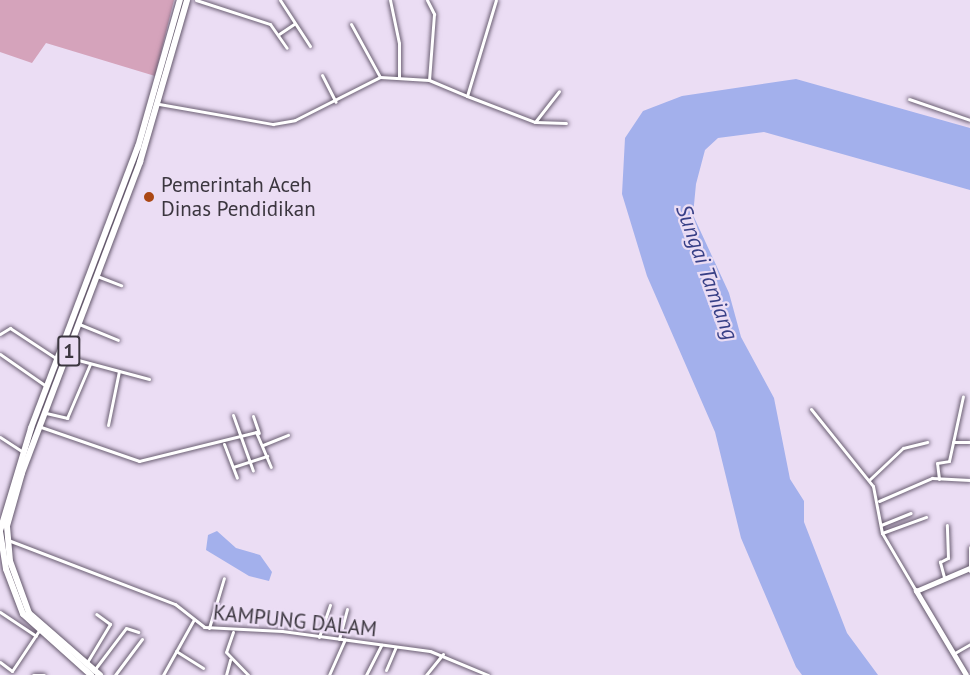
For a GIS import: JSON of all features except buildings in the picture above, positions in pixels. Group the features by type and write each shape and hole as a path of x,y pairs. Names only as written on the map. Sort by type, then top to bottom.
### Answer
{"highway":[{"name":"1","path":"95,673 29,613 7,540 16,490 39,426 48,387 86,296 117,211 150,114 180,0"},
{"name":"1","path":"95,673 37,634 18,605 6,569 3,515 23,452 67,357 86,296 97,276 117,211 159,104 188,0"}],"street":[{"path":"196,0 267,22 279,34 287,48"},
{"path":"280,0 310,46"},
{"path":"390,0 399,78"},
{"path":"427,0 434,14 429,80"},
{"path":"467,96 496,0"},
{"path":"279,34 294,24"},
{"path":"351,24 380,77"},
{"path":"322,75 336,102"},
{"path":"159,104 273,124 336,102 380,77 429,80 535,123 566,123"},
{"path":"535,123 559,91"},
{"path":"909,99 970,120"},
{"path":"97,276 121,285"},
{"path":"79,324 118,340"},
{"path":"0,334 10,328 59,360"},
{"path":"0,354 48,387"},
{"path":"67,357 149,379"},
{"path":"44,408 67,418 90,364"},
{"path":"108,425 119,371"},
{"path":"939,481 937,463 949,462 963,396"},
{"path":"811,410 869,480 878,501 882,534 966,675"},
{"path":"233,414 253,471"},
{"path":"253,416 270,467"},
{"path":"39,426 140,461 224,444 259,433"},
{"path":"263,445 288,435"},
{"path":"0,437 23,452"},
{"path":"869,480 903,448 927,442"},
{"path":"953,442 970,442"},
{"path":"224,444 237,478"},
{"path":"233,467 267,456"},
{"path":"878,501 930,479 970,480"},
{"path":"881,525 911,513"},
{"path":"882,534 926,517"},
{"path":"944,577 940,562 948,558 947,525"},
{"name":"KAMPUNG DALAM","path":"7,540 175,604 193,621 209,628 233,632 345,639 396,646 442,654 488,675"},
{"path":"916,591 944,577 970,569 970,547"},
{"path":"0,565 6,569"},
{"path":"209,628 224,579"},
{"path":"319,637 330,605"},
{"path":"339,639 347,609"},
{"path":"0,612 37,634 10,675"},
{"path":"86,664 110,624 96,614"},
{"path":"163,675 193,621"},
{"path":"95,673 126,628 138,632"},
{"path":"233,632 226,650 230,660 248,675"},
{"path":"115,675 142,639"},
{"path":"329,675 345,639"},
{"path":"953,654 970,644"},
{"path":"366,675 381,645"},
{"path":"386,670 396,646"},
{"path":"176,651 203,668"},
{"path":"426,675 442,654"},
{"path":"226,675 230,660"},
{"path":"0,663 12,671"},
{"path":"33,675 44,675"}],"shaded area":[{"path":"0,0 174,0 155,76 46,43 32,63 0,52"}],"water":[{"name":"Sungai Tamiang","path":"796,79 970,128 970,190 764,132 718,138 705,150 696,184 693,215 729,293 741,337 774,398 790,479 804,501 804,522 847,633 878,675 802,675 796,667 741,538 715,432 647,276 622,194 625,138 643,111 682,96"},
{"path":"217,531 236,548 260,555 272,572 269,581 249,576 206,550 208,535"}],"place":[{"name":"Pemerintah Aceh Dinas Pendidikan","path":"149,197"}]}
